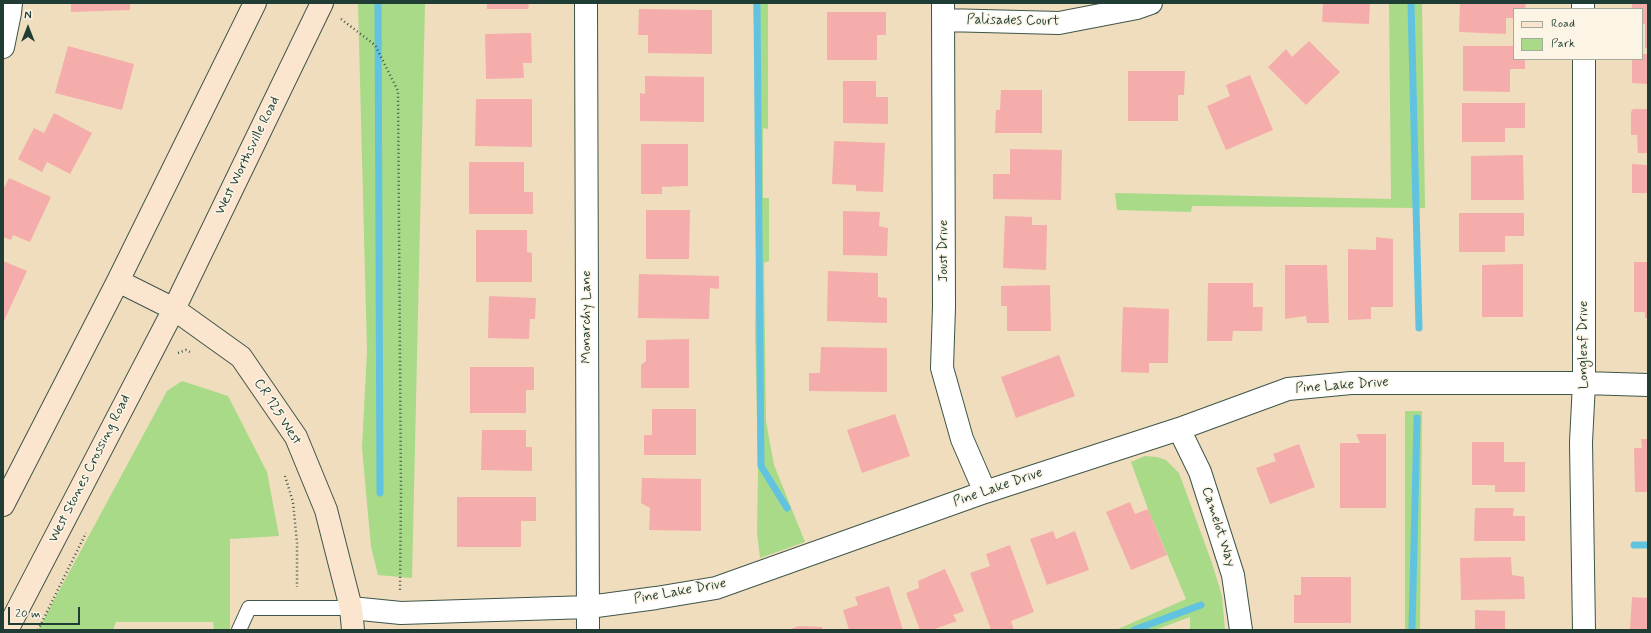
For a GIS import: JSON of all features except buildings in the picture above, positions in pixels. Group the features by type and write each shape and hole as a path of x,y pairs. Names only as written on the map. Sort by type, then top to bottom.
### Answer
{"main road":[{"path":"3,505 118,280 255,3"},
{"name":"West Worthsville Road","path":"174,309 322,3"},
{"name":"CR 125 West","path":"118,280 174,309 241,357 296,437 326,510 351,608 353,630"},
{"name":"West Stones Crossing Road","path":"7,630 174,309"}],"street":[{"path":"3,46 11,3"},
{"name":"Monarchy Lane","path":"586,3 588,630"},
{"name":"Palisades Court","path":"944,12 1059,23 1137,8 1151,3"},
{"name":"Joust Drive","path":"944,12 944,306 942,368 962,439 985,492"},
{"name":"Longleaf Drive","path":"1584,60 1584,383 1581,442 1584,630"},
{"name":"Pine Lake Drive","path":"351,608 401,613 589,607 716,588 985,492 1179,429 1288,390 1351,383 1584,383 1648,385"},
{"name":"Camelot Way","path":"1179,429 1200,472 1231,567 1242,630"}],"lane":[{"path":"239,630 249,608 351,608"}],"path":[{"path":"339,17 375,45 398,91 401,494 400,576"},
{"path":"172,355 186,350 193,353"},
{"path":"284,474 293,502 297,543 297,587"}],"green space":[{"path":"358,3 425,3 412,578 378,575 371,547 362,448 367,351"},
{"path":"753,3 768,3 768,129 763,128 763,198 769,198 769,261 764,263 766,421 774,465 805,542 760,558 757,533 758,470 755,329 758,140"},
{"path":"1389,3 1422,3 1425,208 1192,206 1191,212 1117,210 1115,193 1391,199"},
{"path":"182,381 228,396 267,472 279,536 230,539 230,630 214,630 213,622 116,622 113,630 38,630 167,391"},
{"path":"1405,411 1422,411 1420,630 1405,630"},
{"path":"1145,456 1157,457 1166,460 1179,473 1212,563 1222,596 1225,630 1190,630 1190,617 1155,630 1116,630 1186,599 1148,509 1131,462"}],"waterway":[{"path":"378,3 380,493"},
{"path":"757,3 761,466 787,508"},
{"path":"1411,3 1419,328"},
{"path":"1412,630 1417,418"},
{"path":"1634,545 1648,545"},
{"path":"1134,630 1201,605"}]}
